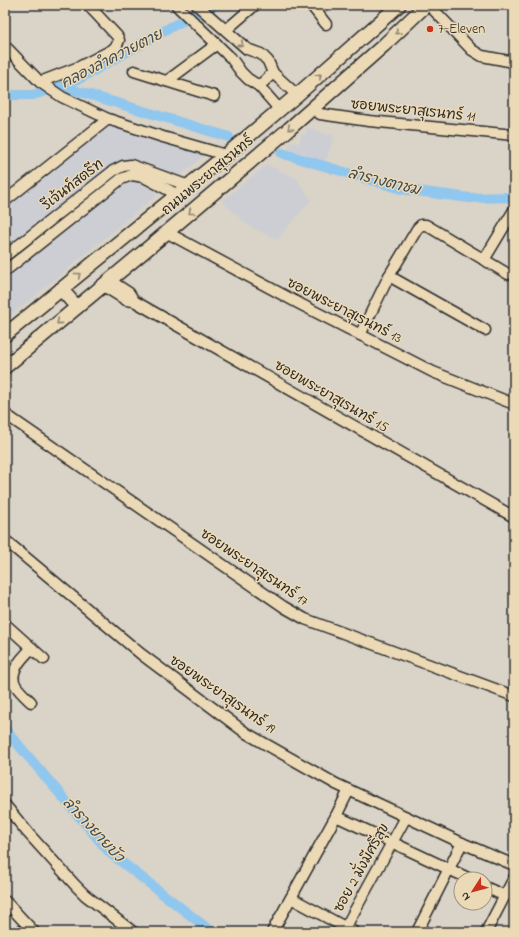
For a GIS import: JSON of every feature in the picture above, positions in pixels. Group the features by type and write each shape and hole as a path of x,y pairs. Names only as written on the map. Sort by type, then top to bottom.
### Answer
{"street":[{"path":"42,84 79,67 117,46 119,40 117,36 88,5"},
{"path":"176,5 231,58 244,76 259,86 280,110"},
{"path":"197,5 247,49 261,54 268,62 273,73 297,95"},
{"path":"226,30 255,5"},
{"path":"311,5 326,24"},
{"name":"ถนนพระยาสุเรนทร์","path":"5,335 280,110 398,5"},
{"path":"427,5 472,50 482,56 514,62"},
{"name":"ถนนพระยาสุเรนทร์","path":"5,366 106,283 313,108 427,5"},
{"path":"167,81 216,44"},
{"path":"5,46 42,84 62,97 108,119 226,155"},
{"path":"134,71 214,96"},
{"path":"259,86 273,73"},
{"name":"ซอยพระยาสุเรนทร์ 11","path":"313,108 320,114 362,120 514,135"},
{"path":"5,201 108,119"},
{"name":"รีเจ้นท์สตรีท","path":"5,256 113,172 123,166 131,165 189,186"},
{"name":"รีเจ้นท์สตรีท","path":"5,272 121,179 132,175 144,177 178,195"},
{"path":"484,260 514,210"},
{"path":"360,335 389,276 417,229 421,225 426,225 508,274"},
{"name":"ซอยพระยาสุเรนทร์ 13","path":"166,232 300,304 433,372 514,404"},
{"path":"389,276 485,330"},
{"name":"ซอยพระยาสุเรนทร์ 15","path":"106,283 129,293 134,301 514,517"},
{"path":"61,289 77,307"},
{"name":"ซอยพระยาสุเรนทร์ 17","path":"5,414 284,607 305,619 514,696"},
{"name":"ซอยพระยาสุเรนทร์ 19","path":"5,540 141,654 246,733 336,784 462,843 514,865"},
{"path":"5,624 44,659"},
{"path":"31,702 15,685 13,678 15,669 20,660 32,648"},
{"path":"272,932 349,790"},
{"path":"5,806 85,895 133,932"},
{"path":"336,816 453,871"},
{"name":"ซอย 2 มั่งมีศรีสุข","path":"347,931 406,817"},
{"path":"416,932 462,843"},
{"path":"486,932 514,878"},
{"path":"493,891 505,896"},
{"path":"291,898 347,931"},
{"path":"5,901 34,932"}],"shaded area":[{"path":"109,123 207,153 5,320 5,205"},
{"path":"307,128 334,136 325,162 288,150 291,142 299,144 302,134 305,135"},
{"path":"267,165 296,178 311,200 277,239 249,226 222,201"}],"waterway":[{"name":"คลองลำควายตาย","path":"5,95 33,95 81,78 169,28 214,5"},
{"name":"ลำรางตาชม","path":"61,86 229,137"},
{"name":"ลำรางตาชม","path":"281,153 401,189 470,198 514,197"},
{"name":"ลำรางยายบัว","path":"5,729 110,853 212,932"}],"place":[{"name":"7-Eleven","path":"430,29"}]}
